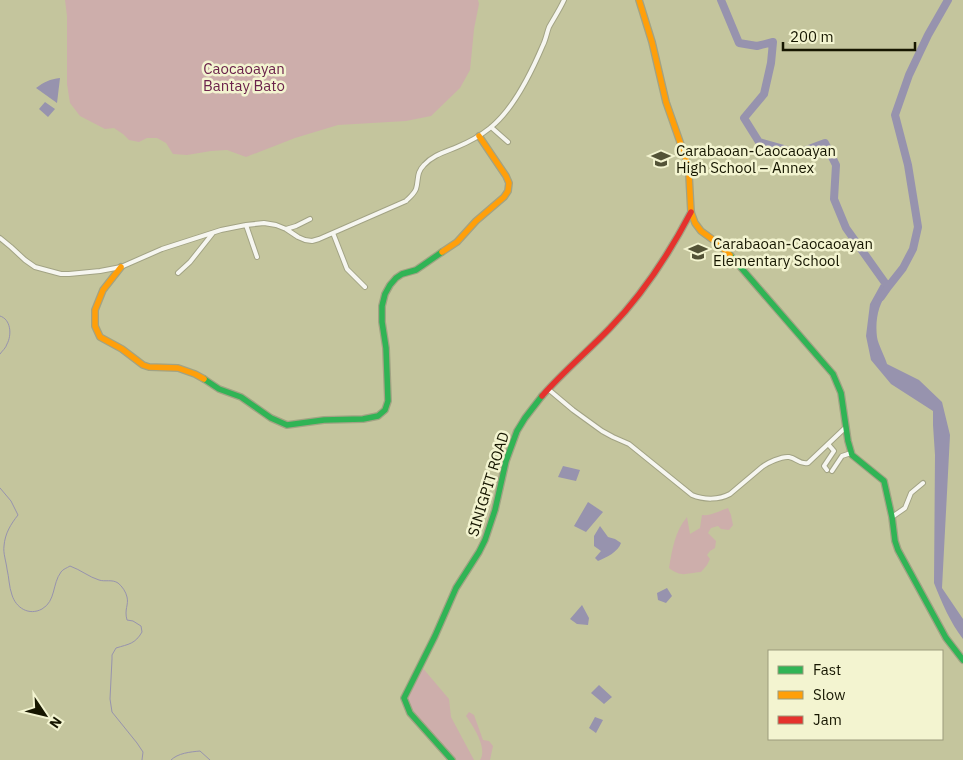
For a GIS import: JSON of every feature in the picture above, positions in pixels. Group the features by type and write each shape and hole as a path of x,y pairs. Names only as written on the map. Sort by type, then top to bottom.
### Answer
{"street":[{"path":"0,238 35,267 69,274 121,267 162,249 246,224 276,224 298,237 312,241 319,239 406,200 416,190 419,171 424,165 439,154 459,146 491,127 506,112 524,83 544,44 549,27 564,0"},
{"path":"639,0 652,42 666,102 686,159 691,212 695,223 701,231 729,254 830,370 837,382 840,393 851,453 884,481 895,541 901,555 946,638 963,660"},
{"path":"491,127 508,142"},
{"path":"121,267 98,301 95,326 100,337 122,349 143,365 155,368 178,368 195,374 219,389 241,397 271,418 287,425 324,420 363,419 378,416 385,410 388,401 382,306 390,285 402,274 416,270 457,242 476,221 504,198 508,191 509,183 506,176 478,136"},
{"name":"SINIGPIT ROAD","path":"452,760 410,713 404,698 438,629 455,589 485,541 507,460 519,428 548,389 612,326 641,291 668,254 691,212"},
{"path":"286,229 310,219"},
{"path":"246,224 257,257"},
{"path":"178,273 190,262 213,233"},
{"path":"333,233 347,269 365,287"},
{"path":"548,389 602,431 629,444 692,495 703,499 730,494 766,464 789,457 803,464 808,463 846,426"},
{"path":"828,444 834,451 824,467 829,471 842,456 851,453"},
{"path":"892,517 905,508 909,495 923,483"}],"green space":[{"name":"Caocaoayan Bantay Bato","path":"65,0 478,0 479,4 474,29 470,70 460,88 431,116 406,121 338,125 295,138 246,157 227,150 187,155 173,154 166,143 157,138 147,138 139,142 129,140 114,128 105,129 80,116 70,103 67,84 67,16"},
{"path":"728,508 733,525 729,530 721,529 718,526 711,528 708,533 716,541 715,548 707,555 710,559 701,572 681,574 669,568 677,535 687,517 690,534 700,528 702,515 712,514"},
{"path":"421,666 449,699 451,717 474,760 453,760 411,712 406,698"},
{"path":"469,712 474,715 483,740 489,741 493,746 490,760 480,760 482,755 481,743 466,716"}],"shaded area":[{"path":"60,78 57,103 36,88 47,81"},
{"path":"45,102 55,109 48,117 39,109"},
{"path":"881,284 889,291 880,307 876,331 887,364 919,380 942,402 950,435 942,588 963,619 963,639 950,619 934,583 935,455 933,411 891,384 871,360 866,336 870,304"},
{"path":"563,466 580,470 576,481 558,477"},
{"path":"588,502 603,512 586,532 574,526"},
{"path":"600,526 608,537 621,543 615,552 598,561 595,558 601,551 594,546 594,536"},
{"path":"667,588 672,596 666,603 658,600 657,593"},
{"path":"582,605 589,618 588,625 577,624 570,619"},
{"path":"599,685 612,697 604,704 591,693"},
{"path":"595,717 603,720 596,733 589,728"}],"waterway":[{"path":"721,0 739,43 757,46 773,42 771,63 764,94 744,118 759,142 798,153 825,143 836,165 834,199 846,228 888,287 881,297"},
{"path":"888,287 903,268 913,249 918,227 908,165 895,115 909,75 928,35 948,0"},
{"path":"0,316 6,320 10,328 9,340 0,354"},
{"path":"0,488 11,501 18,515 7,533 4,554 11,592 14,600 20,607 32,612 46,606 50,602 58,577 62,571 70,566 99,580 116,582 125,591 127,620 141,626 142,632 134,641 116,648 112,655 110,699 112,712 143,752 142,760"},
{"path":"171,760 181,754 200,751 210,760"}],"traffic: fast":[{"path":"204,379 219,389 241,397 271,418 287,425 324,420 363,419 378,416 385,410 388,401 386,348 382,322 382,306 385,294 396,278 416,270 442,252"},
{"path":"730,255 833,374 841,393 852,455 884,481 898,550 946,638 963,660"},
{"path":"452,760 410,713 404,698 435,636 456,588 485,540 495,510 506,461 517,431 542,396"}],"traffic: slow":[{"path":"639,0 652,42 666,102 686,159 691,212 695,223 701,231 730,255"},
{"path":"442,252 457,242 508,191 509,183 506,176 479,136"},
{"path":"121,267 103,290 95,310 95,326 100,337 122,349 143,365 178,368 204,379"}],"traffic: jam":[{"path":"542,396 622,315 664,258 691,212"}],"place":[{"name":"Carabaoan-Caocaoayan High School – Annex","path":"661,159"},
{"name":"Carabaoan-Caocaoayan Elementary School","path":"698,252"}]}
